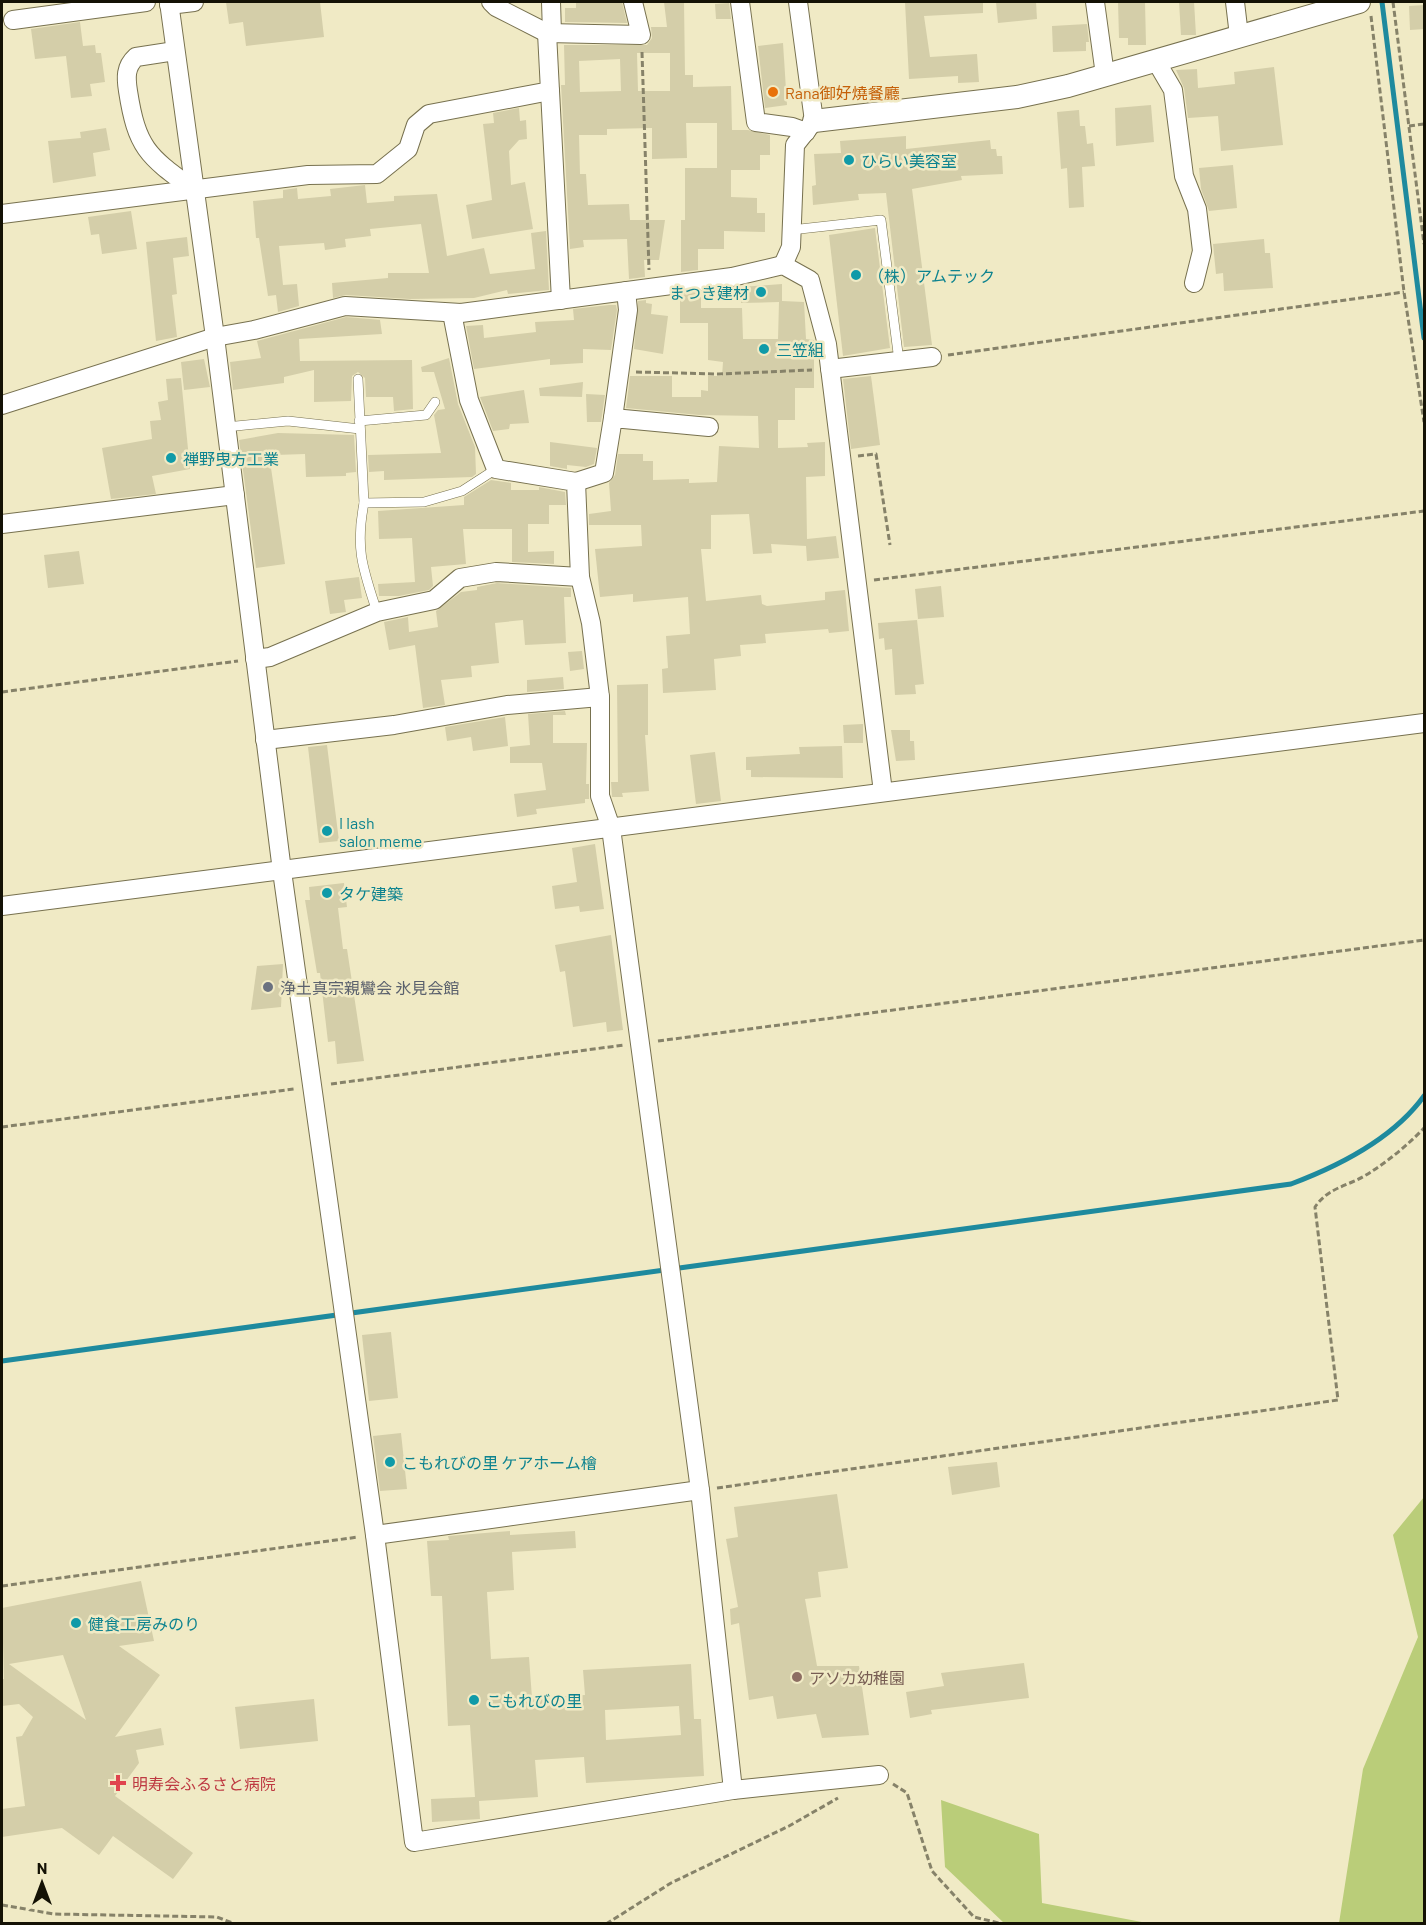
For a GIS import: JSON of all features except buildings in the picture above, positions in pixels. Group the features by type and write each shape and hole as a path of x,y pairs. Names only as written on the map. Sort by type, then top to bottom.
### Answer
{"street":[{"path":"13,20 146,2"},
{"path":"194,2 169,3 215,337 282,871 342,1315 375,1534 414,1842 733,1790 879,1774"},
{"path":"491,2 496,7 549,33 641,35 633,2"},
{"path":"551,2 550,91 561,300"},
{"path":"740,2 756,122 792,127 1017,97 1156,61 1239,36 1365,7"},
{"path":"783,265 790,247 795,145 810,126 798,2"},
{"path":"1095,2 1105,75"},
{"path":"1235,2 1239,36"},
{"path":"175,51 136,57 128,68 127,82 134,123 144,147 163,167 193,189"},
{"path":"1156,61 1173,90 1185,176 1197,209 1202,251 1194,283"},
{"path":"2,214 308,175 377,174 408,149 416,125 429,114 550,91"},
{"path":"2,405 215,337 345,306 452,313 732,277 783,265 810,280 827,345 883,792"},
{"path":"452,313 469,400 496,469 576,482 604,473 628,310 626,291"},
{"path":"830,369 932,357"},
{"path":"613,418 709,427"},
{"path":"576,482 580,577 591,623 600,697 600,796 611,828 638,1043 700,1490 733,1790"},
{"path":"2,524 235,495"},
{"path":"255,659 270,657 377,612 434,600 460,578 496,572 580,577"},
{"path":"265,740 394,725 507,705 600,697"},
{"path":"2,906 1425,723"},
{"path":"375,1534 700,1490"}],"lane":[{"path":"791,230 881,220 899,361"},
{"path":"358,379 364,503 359,529 359,557 377,612"},
{"path":"226,427 288,421 360,425 426,415 435,402"},
{"path":"364,503 424,502 462,491 496,469"}],"path":[{"path":"1393,2 1425,244"},
{"path":"1365,7 1404,292 1425,422"},
{"path":"641,35 650,288"},
{"path":"1409,126 1425,124"},
{"path":"932,357 1404,292"},
{"path":"619,372 759,374 830,369"},
{"path":"841,459 876,454 890,545"},
{"path":"857,582 1425,511"},
{"path":"2,692 255,659"},
{"path":"2,1127 1425,940"},
{"path":"700,1490 1338,1400 1315,1207 1324,1195 1364,1176 1410,1144 1425,1128"},
{"path":"2,1586 375,1534"},
{"path":"879,1774 907,1793 932,1871 974,1917 1003,1923"},
{"path":"606,1923 671,1883 789,1826 839,1797"},
{"path":"2,1905 54,1914 217,1917 235,1923"}],"green space":[{"path":"1424,1497 1424,1923 1339,1923 1363,1769 1418,1637 1393,1535"},
{"path":"941,1800 1039,1834 1042,1903 1147,1923 1004,1923 945,1867"}],"waterway":[{"path":"1382,2 1424,338"},
{"path":"2,1361 1291,1184 1346,1160 1381,1138 1397,1125 1424,1096"}],"place":[{"name":"Rana御好燒餐廳","path":"773,92"},
{"name":"ひらい美容室","path":"849,160"},
{"name":"（株）アムテック","path":"856,275"},
{"name":"まつき建材","path":"761,292"},
{"name":"三笠組","path":"764,349"},
{"name":"禅野曳方工業","path":"171,458"},
{"name":"I lash salon meme","path":"327,831"},
{"name":"タケ建築","path":"327,893"},
{"name":"浄土真宗親鸞会 氷見会館","path":"268,987"},
{"name":"こもれびの里 ケアホーム檜","path":"390,1462"},
{"name":"健食工房みのり","path":"76,1623"},
{"name":"アソカ幼稚園","path":"797,1677"},
{"name":"こもれびの里","path":"474,1700"},
{"name":"明寿会ふるさと病院","path":"118,1783"}]}
